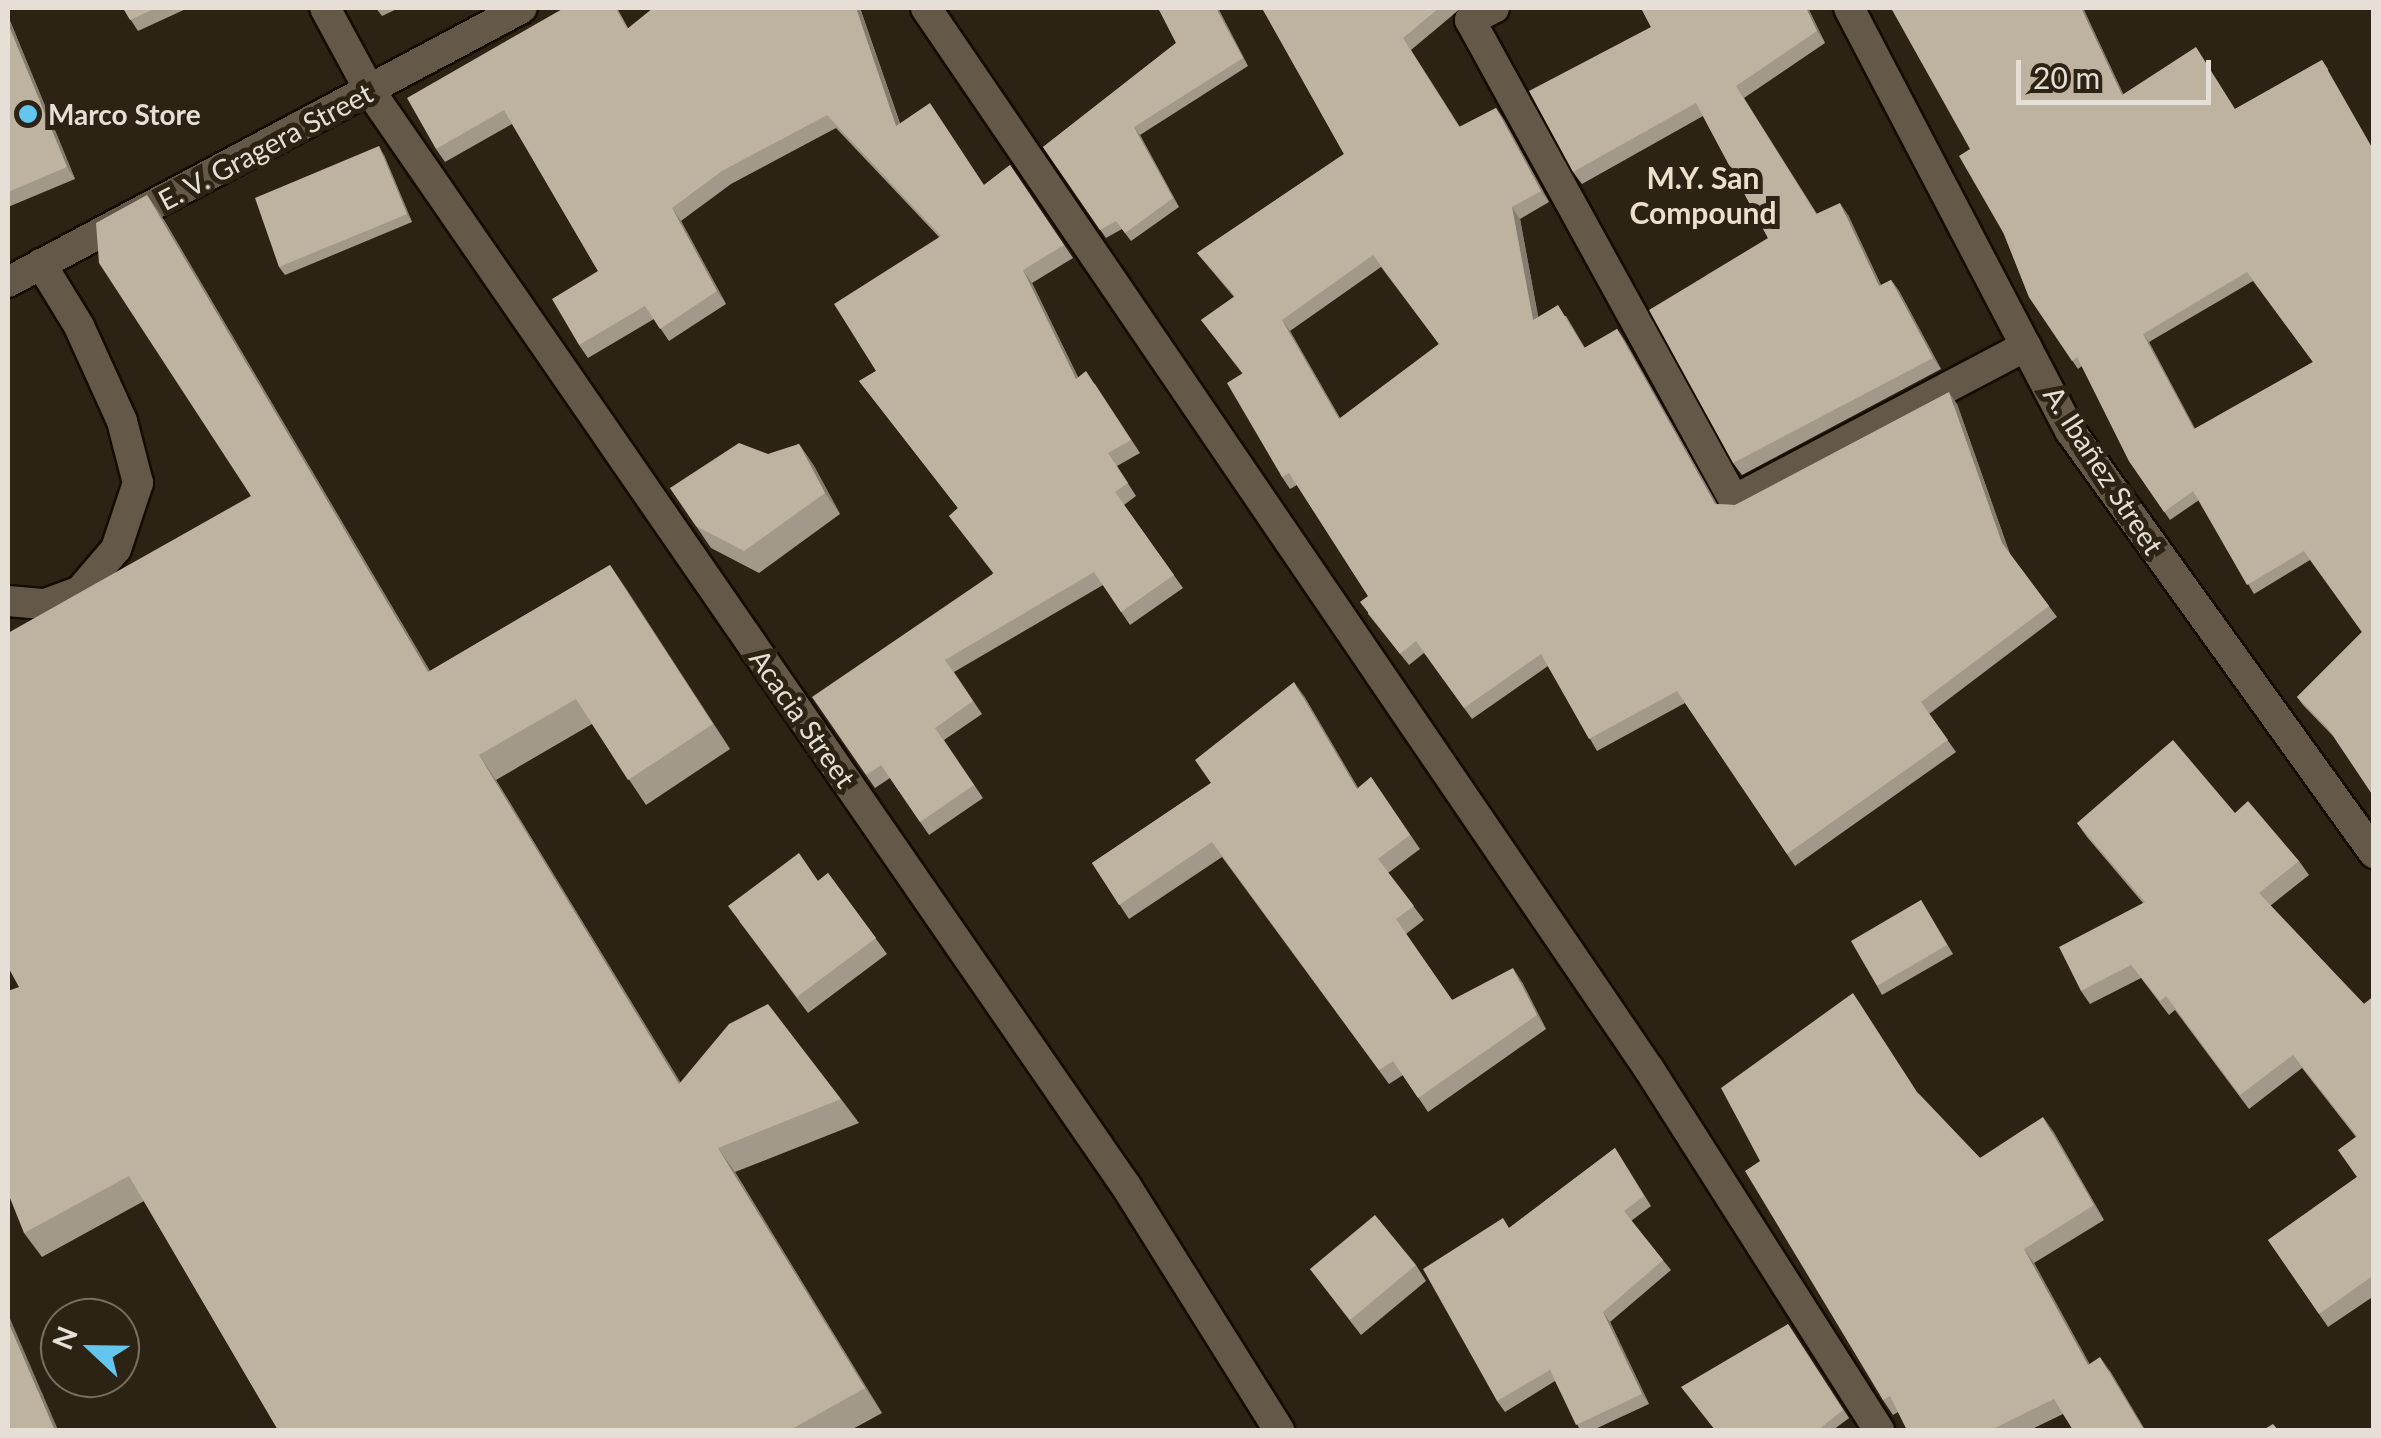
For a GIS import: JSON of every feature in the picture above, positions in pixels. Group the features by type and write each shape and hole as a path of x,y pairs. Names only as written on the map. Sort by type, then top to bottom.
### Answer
{"street":[{"name":"Acacia Street","path":"325,8 370,91 1126,1186 1279,1430"},
{"name":"E. V. Gragera Street","path":"8,282 522,8"},
{"path":"926,8 1649,1069 1878,1430"},
{"path":"1494,8 1470,20 1734,500 2026,346"},
{"name":"A. Ibañez Street","path":"1848,8 2071,432 2374,854"},
{"path":"8,601 45,604 80,591 116,549 138,484 122,421 79,326 41,264"}],"building":[{"path":"123,8 156,8 130,20"},
{"path":"564,8 615,8 627,29 653,8 856,8 896,126 930,103 984,185 1010,165 1064,245 1023,270 1076,379 1086,371 1131,440 1108,453 1128,483 1115,492 1174,575 1121,612 1094,572 945,660 973,701 935,728 974,785 920,822 881,765 866,775 812,697 994,573 949,516 958,508 859,381 876,371 834,304 941,236 827,115 722,171 672,208 717,291 660,329 645,306 579,345 552,299 598,271 504,110 436,149 407,98"},
{"path":"1158,8 1216,8 1243,58 1134,127 1173,198 1125,233 1116,221 1100,230 1043,147 1176,43"},
{"path":"1262,8 1439,8 1403,38 1459,127 1496,108 1541,191 1512,207 1533,320 1558,305 1584,348 1617,329 1715,504 1735,505 1949,392 2002,543 2049,606 1921,702 1948,740 1787,854 1677,691 1589,739 1541,654 1464,708 1416,641 1400,654 1360,602 1368,596 1289,473 1282,477 1227,383 1243,373 1201,320 1235,296 1197,253 1344,154","holes":["1373,255 1439,344 1339,419 1282,320"]},
{"path":"1641,8 1806,8 1817,31 1736,86 1816,214 1840,203 1879,286 1891,280 1933,358 1733,463 1649,310 1768,238 1696,103 1573,172 1529,91 1651,27"},
{"path":"1891,8 2081,8 2122,95 2196,47 2235,109 2322,60 2374,151 2374,797 2328,728 2297,697 2362,632 2304,551 2247,585 2193,491 2164,512 2129,461 2077,357 2072,361 2029,297 2004,234 1959,156 1970,149","holes":["2247,272 2313,362 2194,429 2143,334"]},
{"name":"Marco Store","path":"8,24 67,167 8,192"},
{"path":"379,146 407,214 279,267 255,198"},
{"path":"147,195 428,672 610,565 713,724 628,780 576,699 479,755 679,1084 729,1024 768,1004 841,1099 718,1148 865,1388 790,1430 278,1430 129,1176 24,1233 8,1193 8,991 19,987 8,967 8,633 251,496 99,263 96,223"},
{"path":"739,443 768,454 799,444 825,493 744,551 696,526 670,488"},
{"path":"1294,682 1357,789 1371,777 1410,835 1378,859 1414,906 1396,919 1452,1000 1513,968 1537,1015 1418,1098 1393,1061 1379,1070 1212,842 1119,905 1092,863 1211,783 1195,760"},
{"path":"2173,740 2235,813 2248,801 2299,861 2259,893 2364,1004 2374,996 2374,1275 2319,1314 2268,1240 2357,1177 2338,1150 2357,1136 2293,1055 2240,1095 2166,996 2160,1001 2131,965 2081,991 2059,947 2145,902 2077,823"},
{"path":"799,853 818,881 828,873 876,938 797,997 728,906"},
{"path":"1921,900 1947,945 1877,986 1851,941"},
{"path":"1853,993 1917,1092 1980,1158 2043,1117 2094,1205 2024,1249 2088,1365 2100,1357 2144,1430 2073,1430 2054,1399 1991,1430 1907,1430 1890,1396 1883,1400 1745,1171 1760,1161 1721,1088"},
{"path":"1615,1148 1644,1196 1624,1211 1663,1260 1603,1312 1642,1394 1576,1425 1550,1370 1497,1401 1423,1269 1503,1218 1509,1228"},
{"path":"1375,1215 1416,1265 1350,1320 1310,1269"},
{"path":"8,1321 55,1430 8,1430"},
{"path":"1788,1324 1843,1410 1818,1430 1715,1430 1681,1387"}],"place":[{"name":"Marco Store","path":"28,114"}],"district":[{"name":"M.Y. San Compound","path":"1703,194"}]}
